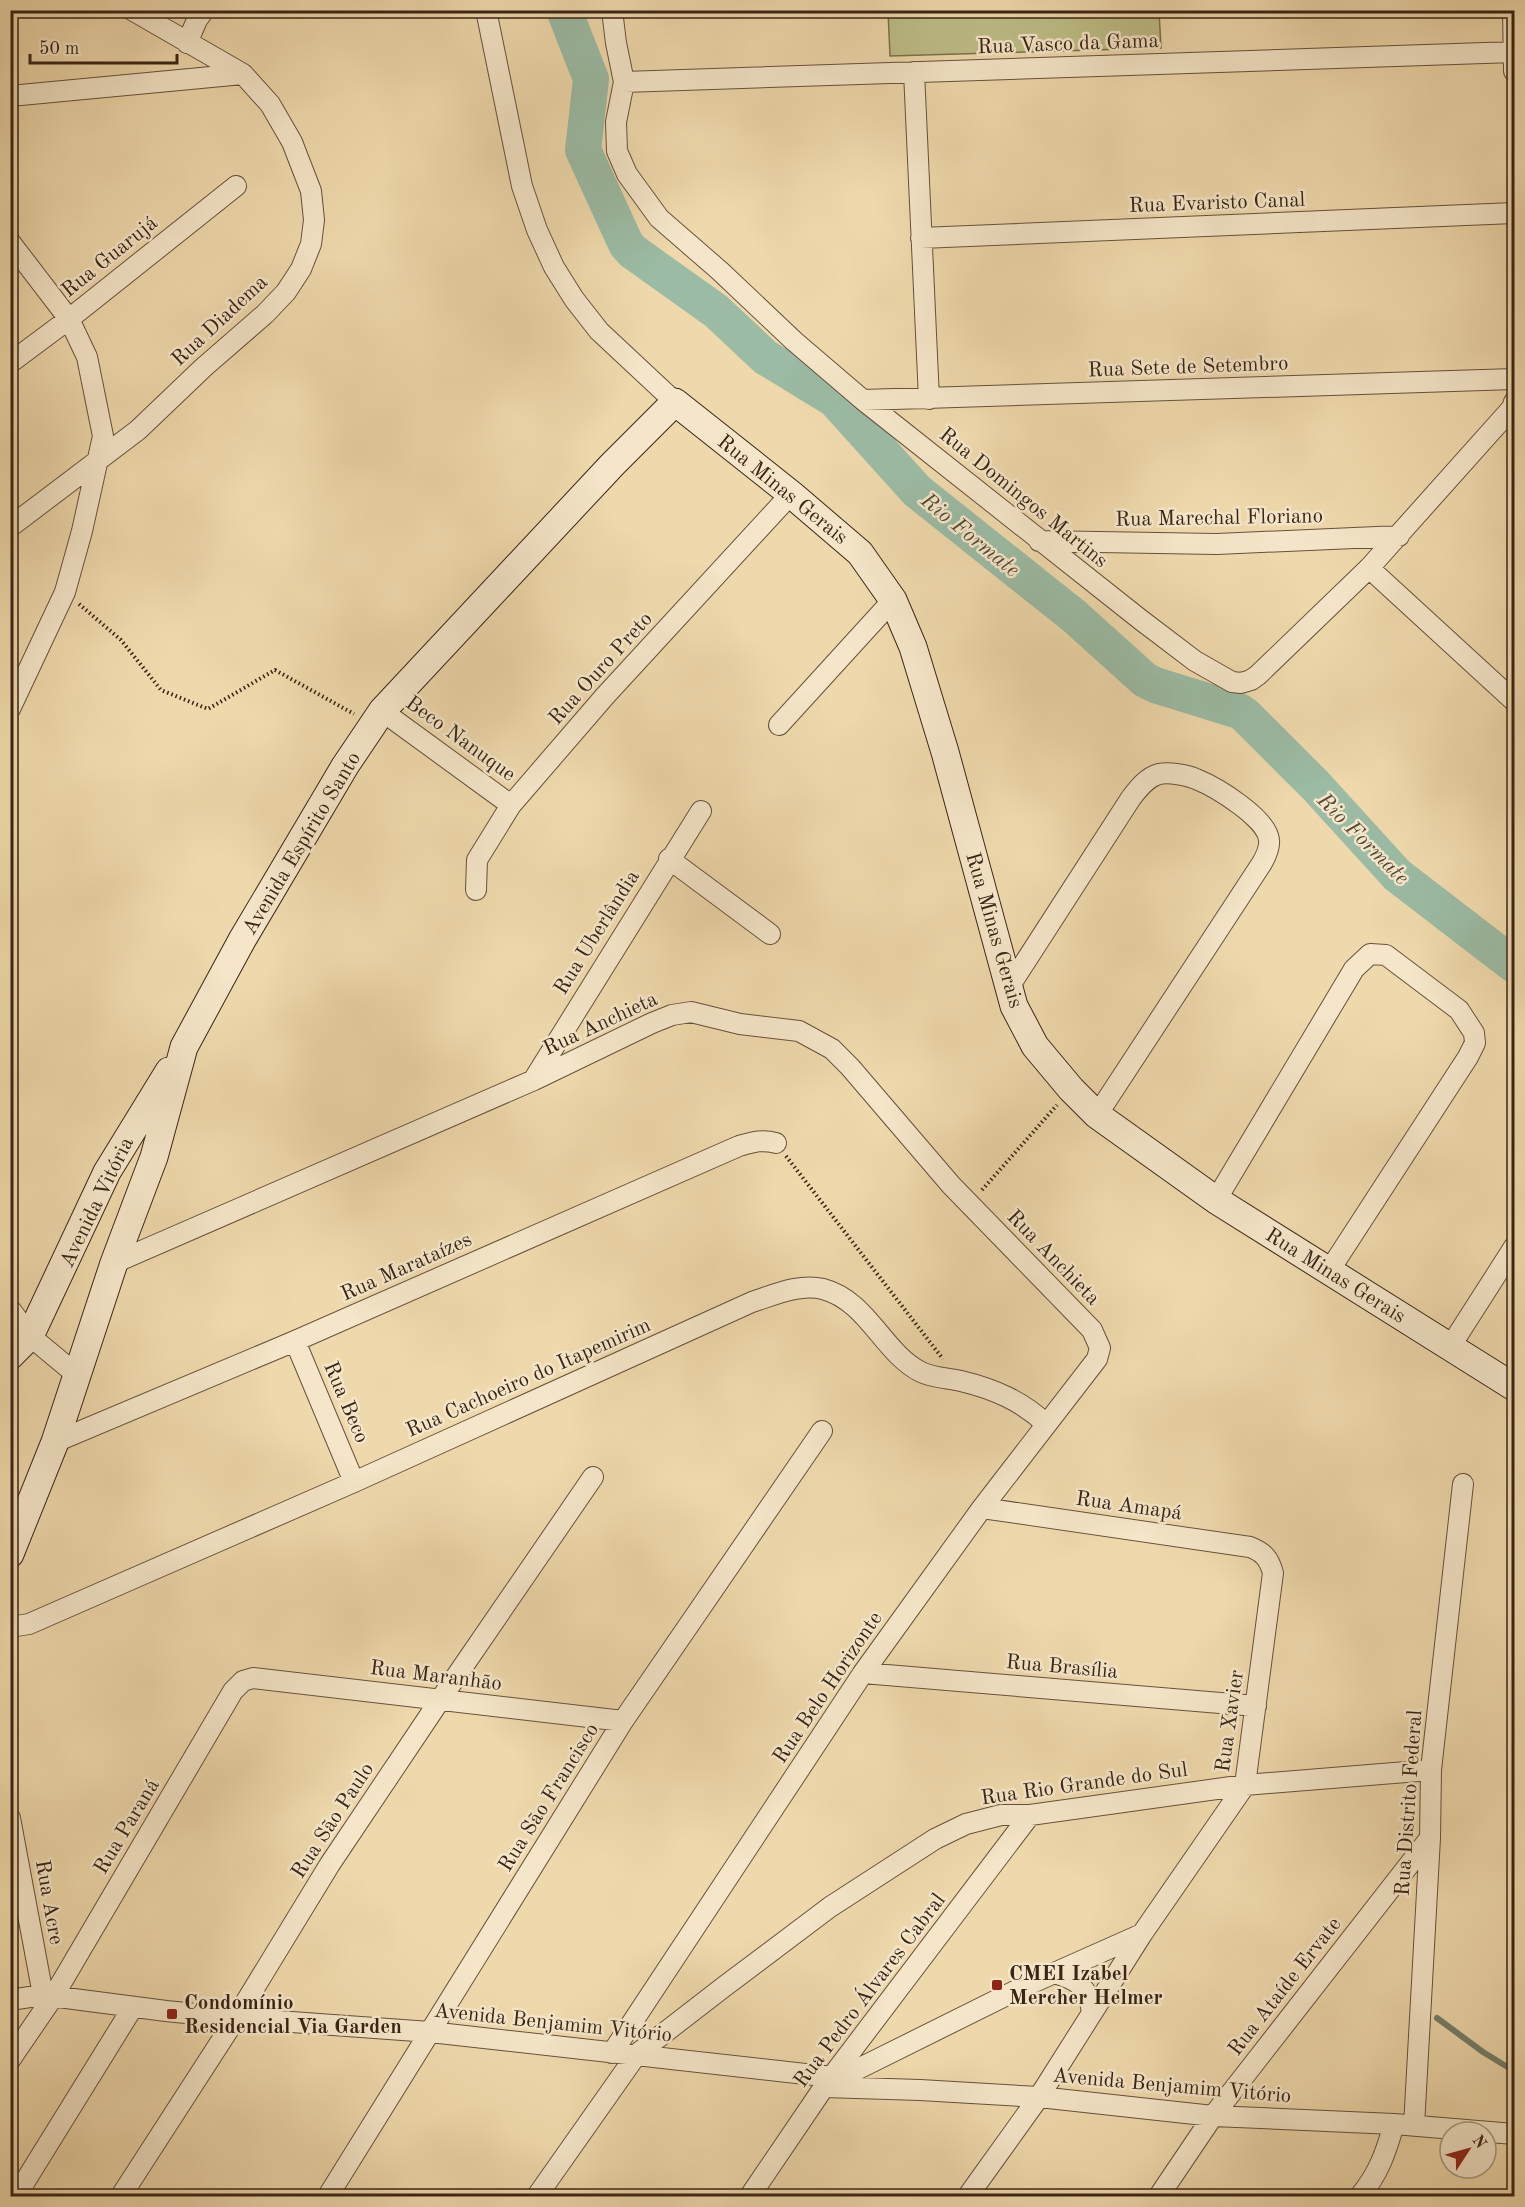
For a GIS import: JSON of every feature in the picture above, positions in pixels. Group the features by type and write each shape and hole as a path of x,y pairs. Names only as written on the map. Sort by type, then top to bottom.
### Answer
{"street":[{"name":"Rua Diadema","path":"10,528 138,430 204,367 265,314 286,292 301,269 311,244 314,220 310,191 303,166 270,104 243,74 132,10"},
{"path":"187,43 204,10"},
{"path":"486,10 522,186 541,240 554,267 574,299 599,331 675,402"},
{"name":"Rua Domingos Martins","path":"612,10 624,82 616,122 617,151 627,174 659,218 720,271 794,341 863,400 1039,541 1195,661 1232,682 1241,683 1258,675 1369,568 1515,402"},
{"path":"1513,10 1515,71"},
{"name":"Rua Vasco da Gama","path":"624,82 1514,52"},
{"path":"914,72 929,399"},
{"path":"10,96 243,74"},
{"name":"Rua Guarujá","path":"10,363 236,186"},
{"name":"Rua Evaristo Canal","path":"921,238 1515,213"},
{"path":"10,242 69,319 87,357 103,436 99,462 65,592 11,707"},
{"name":"Rua Sete de Setembro","path":"863,400 1515,379"},
{"name":"Rua Minas Gerais","path":"675,402 791,494 860,553 893,600 913,647 945,752 1014,1006 1035,1046 1071,1089 1097,1115 1216,1200 1515,1387"},
{"name":"Avenida Espírito Santo","path":"10,1554 55,1442 114,1263 154,1157 184,1047 260,909 345,766 377,718 603,474 675,402"},
{"name":"Rua Ouro Preto","path":"476,890 477,860 511,805 613,687 791,494"},
{"name":"Rua Marechal Floriano","path":"1039,541 1217,544 1399,536"},
{"path":"1369,568 1515,701"},
{"path":"779,725 893,600"},
{"name":"Beco Nanuque","path":"377,718 511,805"},
{"path":"1009,987 1131,798 1143,784 1158,774 1195,778 1257,817 1266,830 1269,841 1262,863 1097,1115"},
{"name":"Rua Uberlândia","path":"534,1080 669,859 701,811"},
{"path":"669,859 770,934"},
{"path":"1216,1200 1354,969 1370,954 1386,955 1459,1010 1470,1024 1475,1043 1329,1271"},
{"name":"Rua Anchieta","path":"114,1263 534,1080 652,1023 682,1012 740,1024 799,1031 832,1049 969,1204 1092,1330 1100,1348 1097,1359"},
{"name":"Avenida Vitória","path":"10,1356 30,1336 107,1172 184,1047"},
{"name":"Rua Marataízes","path":"55,1442 296,1341 739,1146 757,1140 776,1143"},
{"path":"121,1147 133,1142 147,1144 154,1157"},
{"path":"1450,1347 1515,1247"},
{"name":"Rua Cachoeiro do Itapemirim","path":"10,1628 29,1624 354,1482 752,1302 789,1290 810,1288 831,1292 862,1313 904,1360 921,1372 960,1381 1013,1399 1032,1410 1046,1424"},
{"path":"10,1309 30,1336 77,1375"},
{"name":"Rua Beco","path":"296,1341 354,1482"},
{"name":"Rua Belo Horizonte","path":"612,2053 863,1673 982,1508 1097,1359"},
{"name":"Rua São Francisco","path":"328,2196 624,1721 822,1431"},
{"name":"Rua São Paulo","path":"121,2196 236,2019 330,1864 593,1478"},
{"name":"Rua Distrito Federal","path":"1414,2126 1430,1838 1431,1770 1463,1484"},
{"name":"Rua Amapá","path":"982,1508 1250,1547 1259,1550 1267,1557"},
{"name":"Rua Xavier","path":"968,2196 1039,2097 1142,1934 1245,1785 1273,1573 1267,1557"},
{"name":"Rua Brasília","path":"863,1673 1256,1706"},
{"name":"Rua Maranhão","path":"243,1681 254,1678 624,1721"},
{"name":"Rua Paraná","path":"10,2060 233,1691 243,1681"},
{"name":"Rua Rio Grande do Sul","path":"637,2054 830,1907 935,1839 966,1824 1001,1815 1030,1815 1245,1785 1431,1770"},
{"name":"Rua Pedro Álvares Cabral","path":"750,2196 828,2082 1030,1815"},
{"name":"Rua Acre","path":"10,1818 48,1996"},
{"name":"Rua Ataíde Ervate","path":"1159,2196 1213,2116 1430,1838"},
{"path":"828,2082 1025,1986 1142,1934"},
{"path":"1054,1973 1072,1978 1082,1986 1090,1999 1092,2013"},
{"name":"Avenida Benjamim Vitório","path":"10,2001 48,1996 236,2019 430,2032 637,2054 828,2082 1039,2097 1213,2116 1394,2124 1515,2134"},
{"path":"16,2196 133,2007"},
{"path":"537,2196 637,2054"},
{"path":"1360,2196 1374,2179 1394,2124"}],"path":[{"path":"65,592 121,640 161,690 208,709 275,670 377,718"},
{"path":"969,1204 1071,1089"},
{"path":"776,1143 960,1381"}],"green space":[{"path":"888,11 1159,11 1161,48 890,56"}],"waterway":[{"name":"Rio Formate","path":"564,10 591,79 583,150 626,244 632,251 716,311 765,357 834,399 917,491 1074,616 1145,680 1245,715 1316,786 1397,875 1514,965"},
{"path":"1437,2018 1483,2052 1514,2071"}],"place":[{"name":"CMEI Izabel Mercher Helmer","path":"997,1985"},
{"name":"Condomínio Residencial Via Garden","path":"172,2014"}]}
